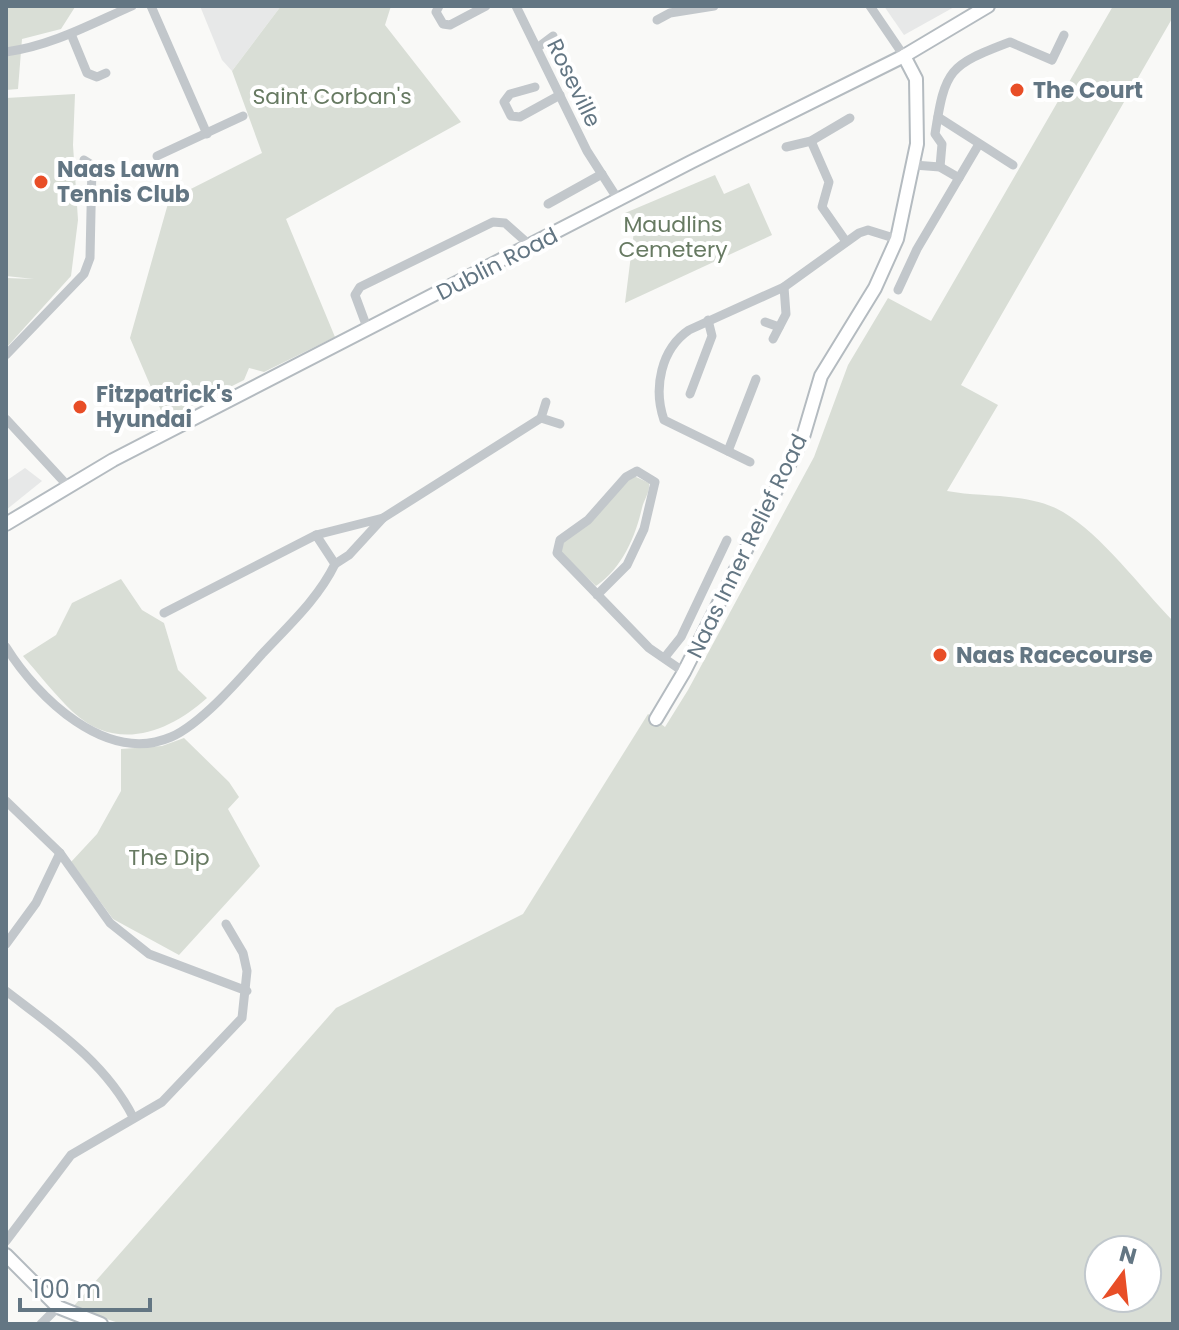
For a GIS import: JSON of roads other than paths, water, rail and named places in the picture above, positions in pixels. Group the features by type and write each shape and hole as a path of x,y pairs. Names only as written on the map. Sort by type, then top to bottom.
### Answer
{"main road":[{"name":"Dublin Road","path":"6,524 67,485 904,56 988,6"},
{"name":"Naas Inner Relief Road","path":"656,719 684,672 803,437 821,376 875,288 897,239 914,165 918,98 916,79 904,56"},
{"path":"6,1255 58,1307 101,1324"}],"street":[{"path":"6,52 29,49 71,34 132,6"},
{"path":"151,6 207,134"},
{"path":"439,6 439,19 443,24 450,25 486,6"},
{"name":"Roseville","path":"516,6 560,95 619,201"},
{"path":"657,20 670,13 714,6"},
{"path":"870,6 904,56"},
{"path":"71,34 87,73 97,77 106,73"},
{"path":"940,167 942,144 935,134 942,88 952,70 972,57 1010,42 1052,60 1064,35"},
{"path":"537,48 553,36"},
{"path":"535,87 510,94 504,102 511,116 520,117 560,95"},
{"path":"157,156 243,116"},
{"path":"938,117 1013,165"},
{"path":"786,147 811,141 850,118"},
{"path":"811,141 829,182 822,207 845,240"},
{"path":"903,285 979,144"},
{"path":"6,355 84,274 90,258 92,165 84,160"},
{"path":"914,165 940,167 959,178"},
{"path":"548,204 602,174"},
{"path":"368,330 355,295 360,287 493,222 505,223 532,247"},
{"path":"750,462 664,420 659,405 665,355 675,339 708,320 784,287 810,271 845,240 868,230 897,239"},
{"path":"773,339 786,314 784,287"},
{"path":"690,394 687,379 712,336 708,320"},
{"path":"765,322 779,327"},
{"path":"728,451 756,379"},
{"path":"736,399 747,402"},
{"path":"6,647 71,720 89,731 125,742 171,737 197,719 251,667 325,585 335,564 349,555 383,518 501,440 541,418 546,402"},
{"path":"541,418 560,424"},
{"path":"6,419 67,485"},
{"path":"597,595 627,565 644,529 655,482 637,471 626,477 588,520 557,546 557,553 597,595 649,648 684,672"},
{"path":"164,613 316,535 383,518"},
{"path":"316,535 335,564"},
{"path":"665,657 681,637 727,540"},
{"path":"6,801 60,853 110,923 149,954 247,991"},
{"path":"6,944 36,903 60,853"},
{"path":"6,1241 71,1155 162,1102 183,1084 242,1018 247,991 243,953 226,924"},
{"path":"6,991 77,1046 118,1088 133,1117"},
{"path":"41,1324 58,1307"}],"place":[{"name":"The Court","path":"1017,90"},
{"name":"Naas Lawn Tennis Club","path":"41,182"},
{"name":"Fitzpatrick's Hyundai","path":"80,407"},
{"name":"Naas Racecourse","path":"940,655"}],"park label":[{"name":"Saint Corban's","path":"332,96"},
{"name":"Maudlins Cemetery","path":"673,236"},
{"name":"The Dip","path":"169,857"}]}
